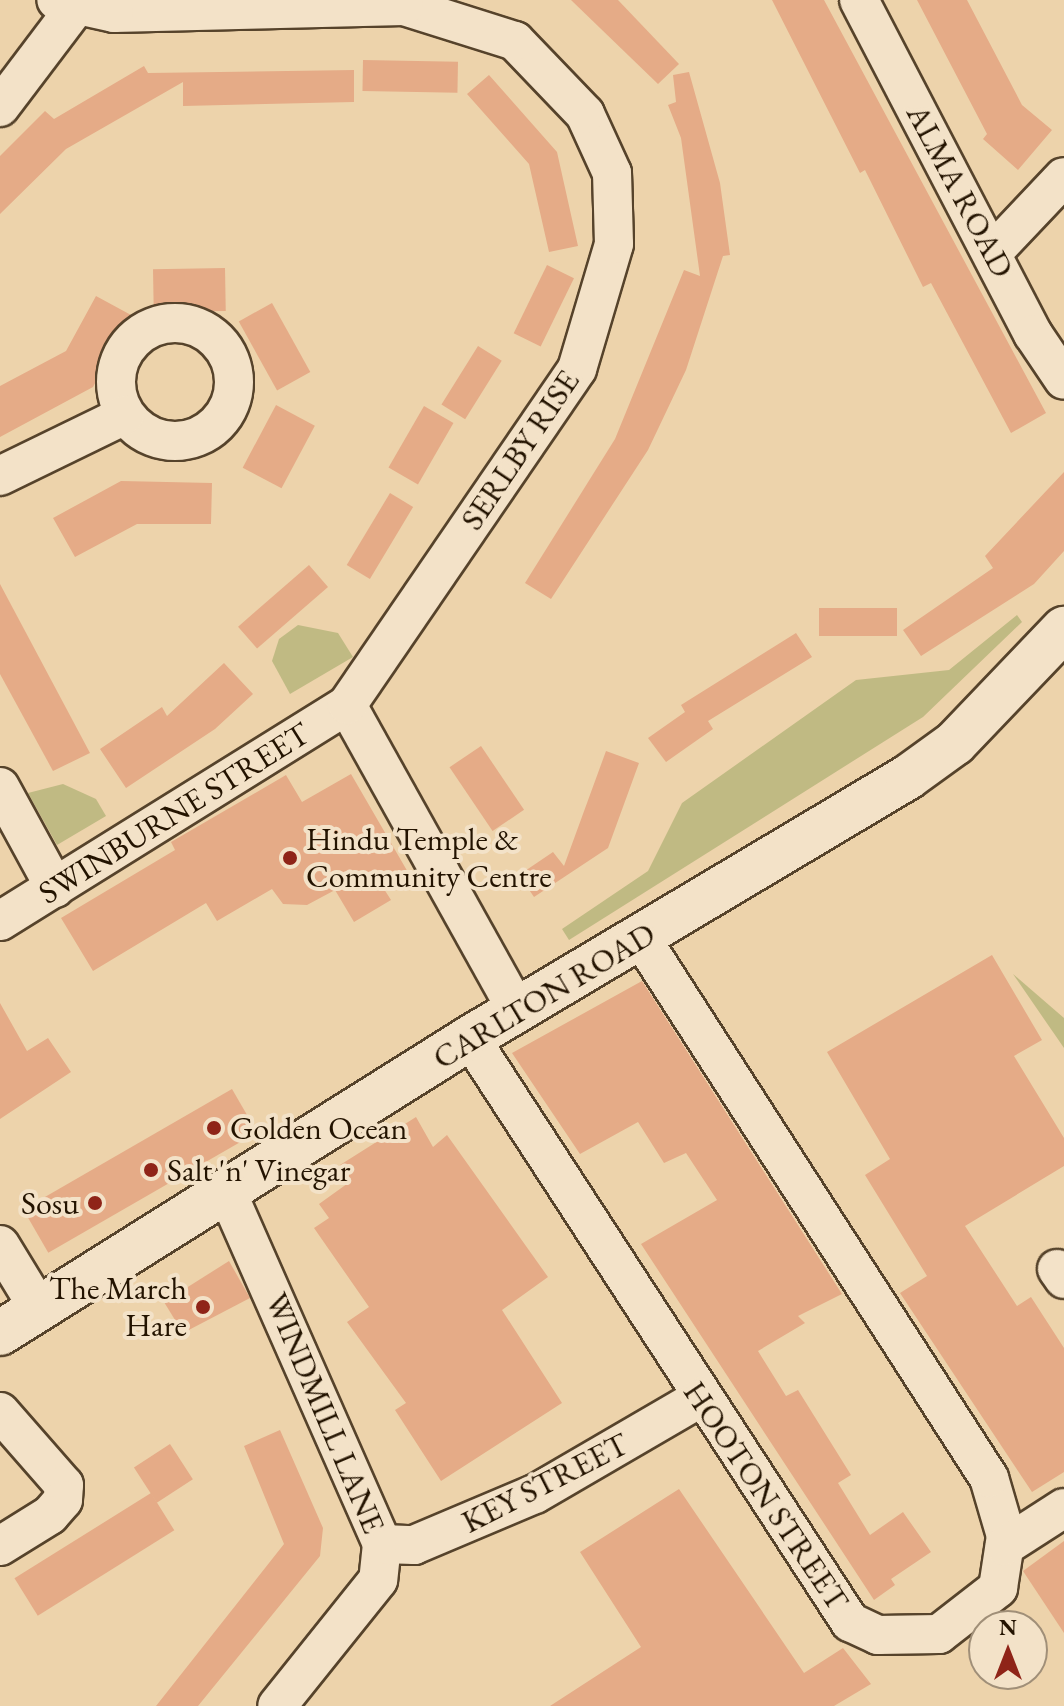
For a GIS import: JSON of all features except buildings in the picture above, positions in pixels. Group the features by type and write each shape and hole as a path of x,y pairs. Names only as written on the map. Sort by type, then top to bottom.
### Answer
{"main road":[{"name":"CARLTON ROAD","path":"0,1333 470,1038 920,769 994,705 1064,629"}],"street":[{"name":"ALMA ROAD","path":"859,0 993,252 1033,334 1064,380"},
{"path":"0,107 65,4"},
{"name":"SERLBY RISE","path":"65,4 404,6 515,41 585,114 612,173 614,244 577,369 347,705"},
{"path":"993,252 1064,177"},
{"path":"0,476 125,415"},
{"path":"347,705 518,1012"},
{"name":"SWINBURNE STREET","path":"0,921 347,705"},
{"path":"0,787 55,888"},
{"name":"HOOTON STREET","path":"470,1038 700,1398 850,1622 878,1635 939,1634 998,1588 1005,1546 989,1478 641,938"},
{"name":"WINDMILL LANE","path":"226,1190 382,1544 378,1580 277,1706"},
{"path":"0,1245 39,1309"},
{"name":"KEY STREET","path":"382,1544 414,1545 535,1494 700,1398"},
{"path":"0,1412 64,1485 63,1500 50,1515 0,1546"},
{"path":"1005,1546 1064,1508"}],"shaded area":[{"path":"1017,615 1022,622 923,717 569,940 562,929 648,871 682,803 856,680 949,670"},
{"path":"298,625 338,633 353,657 290,694 272,661 279,639"},
{"path":"63,784 96,799 106,816 57,845 28,793"},
{"path":"1013,974 1064,1018 1064,1048"}],"place":[{"name":"Hindu Temple & Community Centre","path":"290,858"},
{"name":"Golden Ocean","path":"214,1128"},
{"name":"Salt 'n' Vinegar","path":"151,1170"},
{"name":"Sosu","path":"95,1203"},
{"name":"The March Hare","path":"203,1307"}]}
